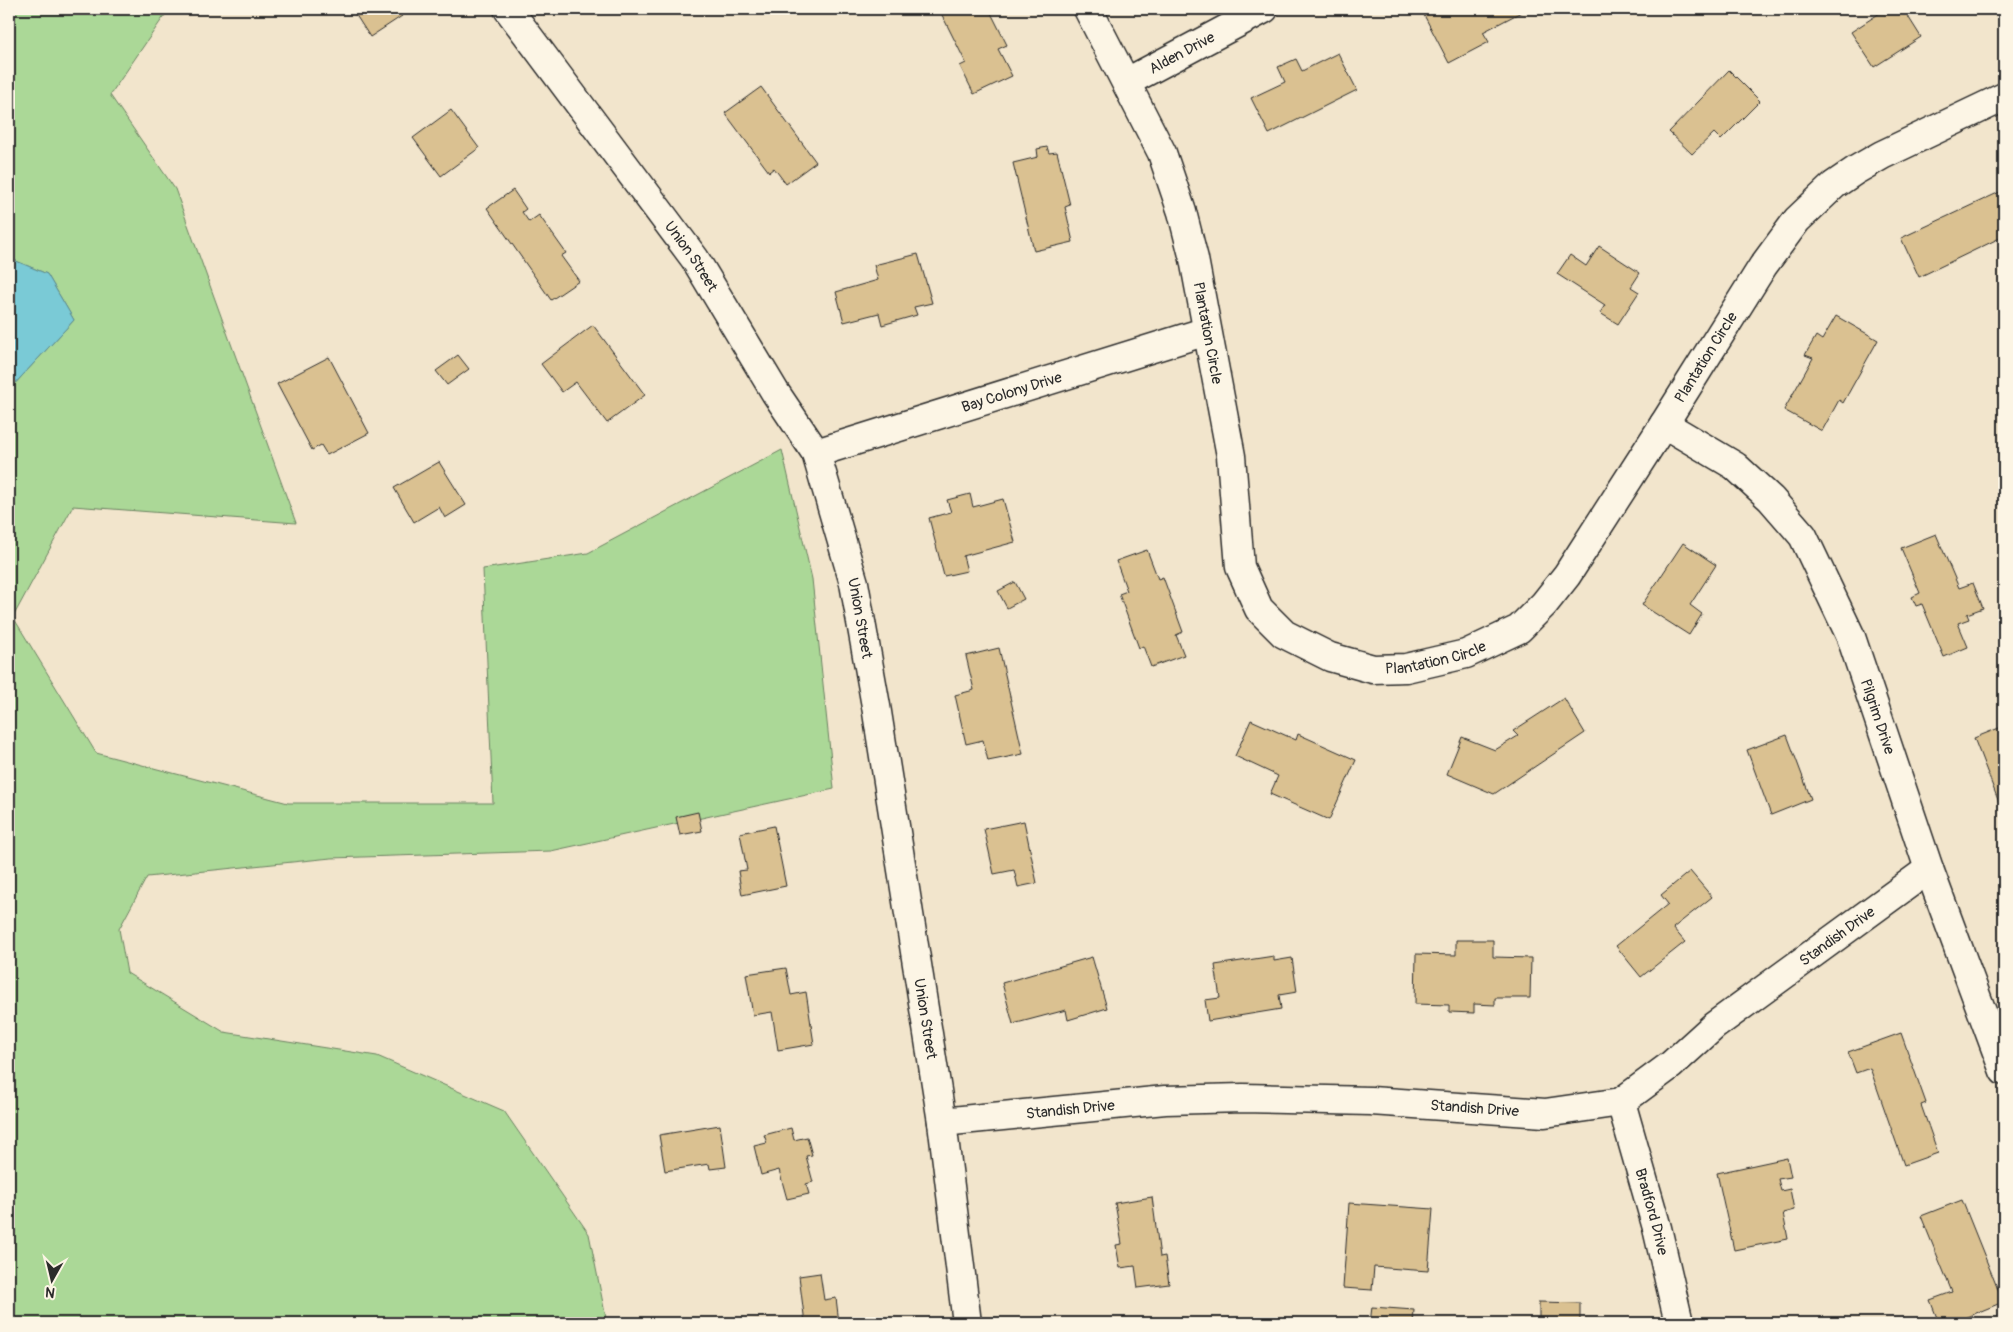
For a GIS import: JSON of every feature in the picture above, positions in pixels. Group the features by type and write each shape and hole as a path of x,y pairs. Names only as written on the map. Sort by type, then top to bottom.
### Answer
{"street":[{"name":"Union Street","path":"508,9 695,259 775,392 816,453 854,584 876,706 942,1122 967,1323"},
{"name":"Plantation Circle","path":"1088,9 1162,153 1182,212 1194,259 1231,456 1240,568 1258,609 1284,634 1330,658 1373,669 1406,668 1466,654 1519,629 1544,604 1567,575 1763,266 1797,220 1815,202 1856,170 1882,155 2004,97"},
{"name":"Alden Drive","path":"1127,82 1264,9"},
{"name":"Bay Colony Drive","path":"816,453 1207,331"},
{"name":"Pilgrim Drive","path":"1664,424 1735,466 1772,498 1803,536 1851,637 1929,869 2004,1071"},
{"name":"Standish Drive","path":"942,1122 1165,1100 1243,1098 1371,1101 1545,1113 1621,1102 1671,1065 1714,1026 1929,869"},
{"name":"Bradford Drive","path":"1621,1102 1657,1228 1679,1323"}],"green space":[{"path":"9,9 169,9 110,95 175,189 296,523 73,506 13,617 96,753 288,803 493,803 483,569 588,553 782,450 812,579 834,789 551,851 331,858 147,877 119,929 127,973 224,1032 377,1056 504,1111 589,1234 607,1323 9,1323 9,390 74,320 47,274 9,258"}],"water":[{"path":"9,258 47,274 74,320 9,390"}],"building":[{"path":"352,9 397,9 402,16 370,37"},
{"path":"939,9 989,9 1007,45 998,49 1012,76 974,94 960,66 966,63"},
{"path":"1435,9 1527,9 1483,32 1489,42 1449,63 1424,15"},
{"path":"1886,9 1906,9 1904,10 1921,37 1874,67 1851,32"},
{"path":"1338,53 1357,90 1269,134 1251,98 1285,82 1278,67 1296,59 1302,71"},
{"path":"1729,70 1760,101 1721,140 1714,133 1692,154 1669,132"},
{"path":"761,87 816,162 786,184 774,168 769,172 725,113"},
{"path":"451,110 479,148 441,176 413,138"},
{"path":"1047,147 1049,153 1057,152 1070,205 1065,207 1073,242 1034,251 1013,163 1038,157 1037,149"},
{"path":"513,190 526,209 522,212 529,222 539,215 566,253 561,256 579,281 551,300 487,208"},
{"path":"2004,190 2004,236 1919,277 1901,238"},
{"path":"1599,246 1640,273 1631,287 1639,292 1618,324 1600,313 1605,305 1557,274 1570,255 1586,266"},
{"path":"918,254 932,303 914,307 917,315 882,325 879,313 844,322 836,292 878,280 874,265"},
{"path":"1836,316 1878,340 1843,403 1839,400 1822,431 1784,410 1813,358 1805,355 1816,336 1822,340"},
{"path":"593,325 645,395 607,423 576,382 562,392 541,364"},
{"path":"458,355 469,369 447,385 436,371"},
{"path":"329,357 369,433 327,455 321,445 312,450 277,384"},
{"path":"439,462 466,505 445,518 439,507 414,522 394,488"},
{"path":"970,494 973,507 1003,499 1015,542 963,556 967,571 944,576 929,518 951,512 947,500"},
{"path":"1936,534 1959,588 1973,583 1983,608 1967,614 1969,619 1958,623 1968,647 1944,657 1922,604 1916,606 1912,597 1920,593 1901,548"},
{"path":"1683,543 1716,565 1690,605 1702,614 1689,635 1642,605"},
{"path":"1147,550 1158,579 1163,577 1183,632 1176,635 1184,655 1151,667 1143,646 1139,648 1119,594 1127,591 1116,561"},
{"path":"1015,582 1024,599 1007,608 998,591"},
{"path":"999,648 1023,754 988,761 983,740 966,744 955,695 974,690 966,656"},
{"path":"1564,698 1585,733 1494,794 1447,774 1462,737 1495,750 1518,736 1513,731"},
{"path":"1251,720 1296,740 1298,734 1356,760 1329,820 1270,794 1278,776 1235,756"},
{"path":"2004,726 2004,803 2000,805 1974,738"},
{"path":"1787,735 1811,799 1771,815 1747,750"},
{"path":"698,812 702,831 680,835 676,817"},
{"path":"1024,821 1037,883 1018,887 1014,870 994,874 984,829"},
{"path":"774,826 786,886 742,895 738,871 747,870 740,833"},
{"path":"1690,871 1712,897 1673,928 1685,942 1641,977 1616,946 1668,904 1661,895"},
{"path":"1456,940 1493,940 1493,957 1531,958 1530,998 1495,998 1495,1005 1474,1004 1474,1013 1449,1012 1449,1005 1415,1004 1416,954 1456,955"},
{"path":"1274,956 1274,961 1292,958 1297,992 1279,995 1281,1009 1208,1021 1205,1000 1220,998 1215,965"},
{"path":"1092,957 1107,1008 1068,1020 1066,1010 1013,1024 1002,983"},
{"path":"786,968 791,995 806,992 814,1044 778,1050 772,1012 753,1015 746,974"},
{"path":"1901,1033 1926,1103 1921,1105 1938,1153 1904,1165 1870,1068 1856,1073 1848,1052"},
{"path":"720,1125 726,1167 710,1169 709,1164 665,1171 659,1135"},
{"path":"791,1128 794,1140 807,1137 812,1155 806,1156 813,1182 806,1184 809,1194 787,1199 779,1170 761,1175 754,1146 767,1143 764,1135"},
{"path":"1787,1158 1791,1177 1778,1179 1781,1191 1790,1189 1794,1210 1783,1213 1788,1239 1734,1250 1717,1173"},
{"path":"1152,1197 1160,1257 1165,1256 1169,1284 1138,1288 1135,1266 1120,1268 1116,1245 1122,1244 1115,1203"},
{"path":"1962,1200 2003,1302 1952,1323 1939,1323 1930,1300 1952,1292 1921,1216"},
{"path":"1349,1203 1433,1209 1428,1271 1374,1267 1372,1290 1343,1288"},
{"path":"820,1273 824,1300 836,1298 839,1323 805,1323 799,1276"},
{"path":"1539,1302 1580,1303 1580,1323 1539,1323"},
{"path":"1372,1307 1414,1310 1413,1323 1370,1323"}]}
